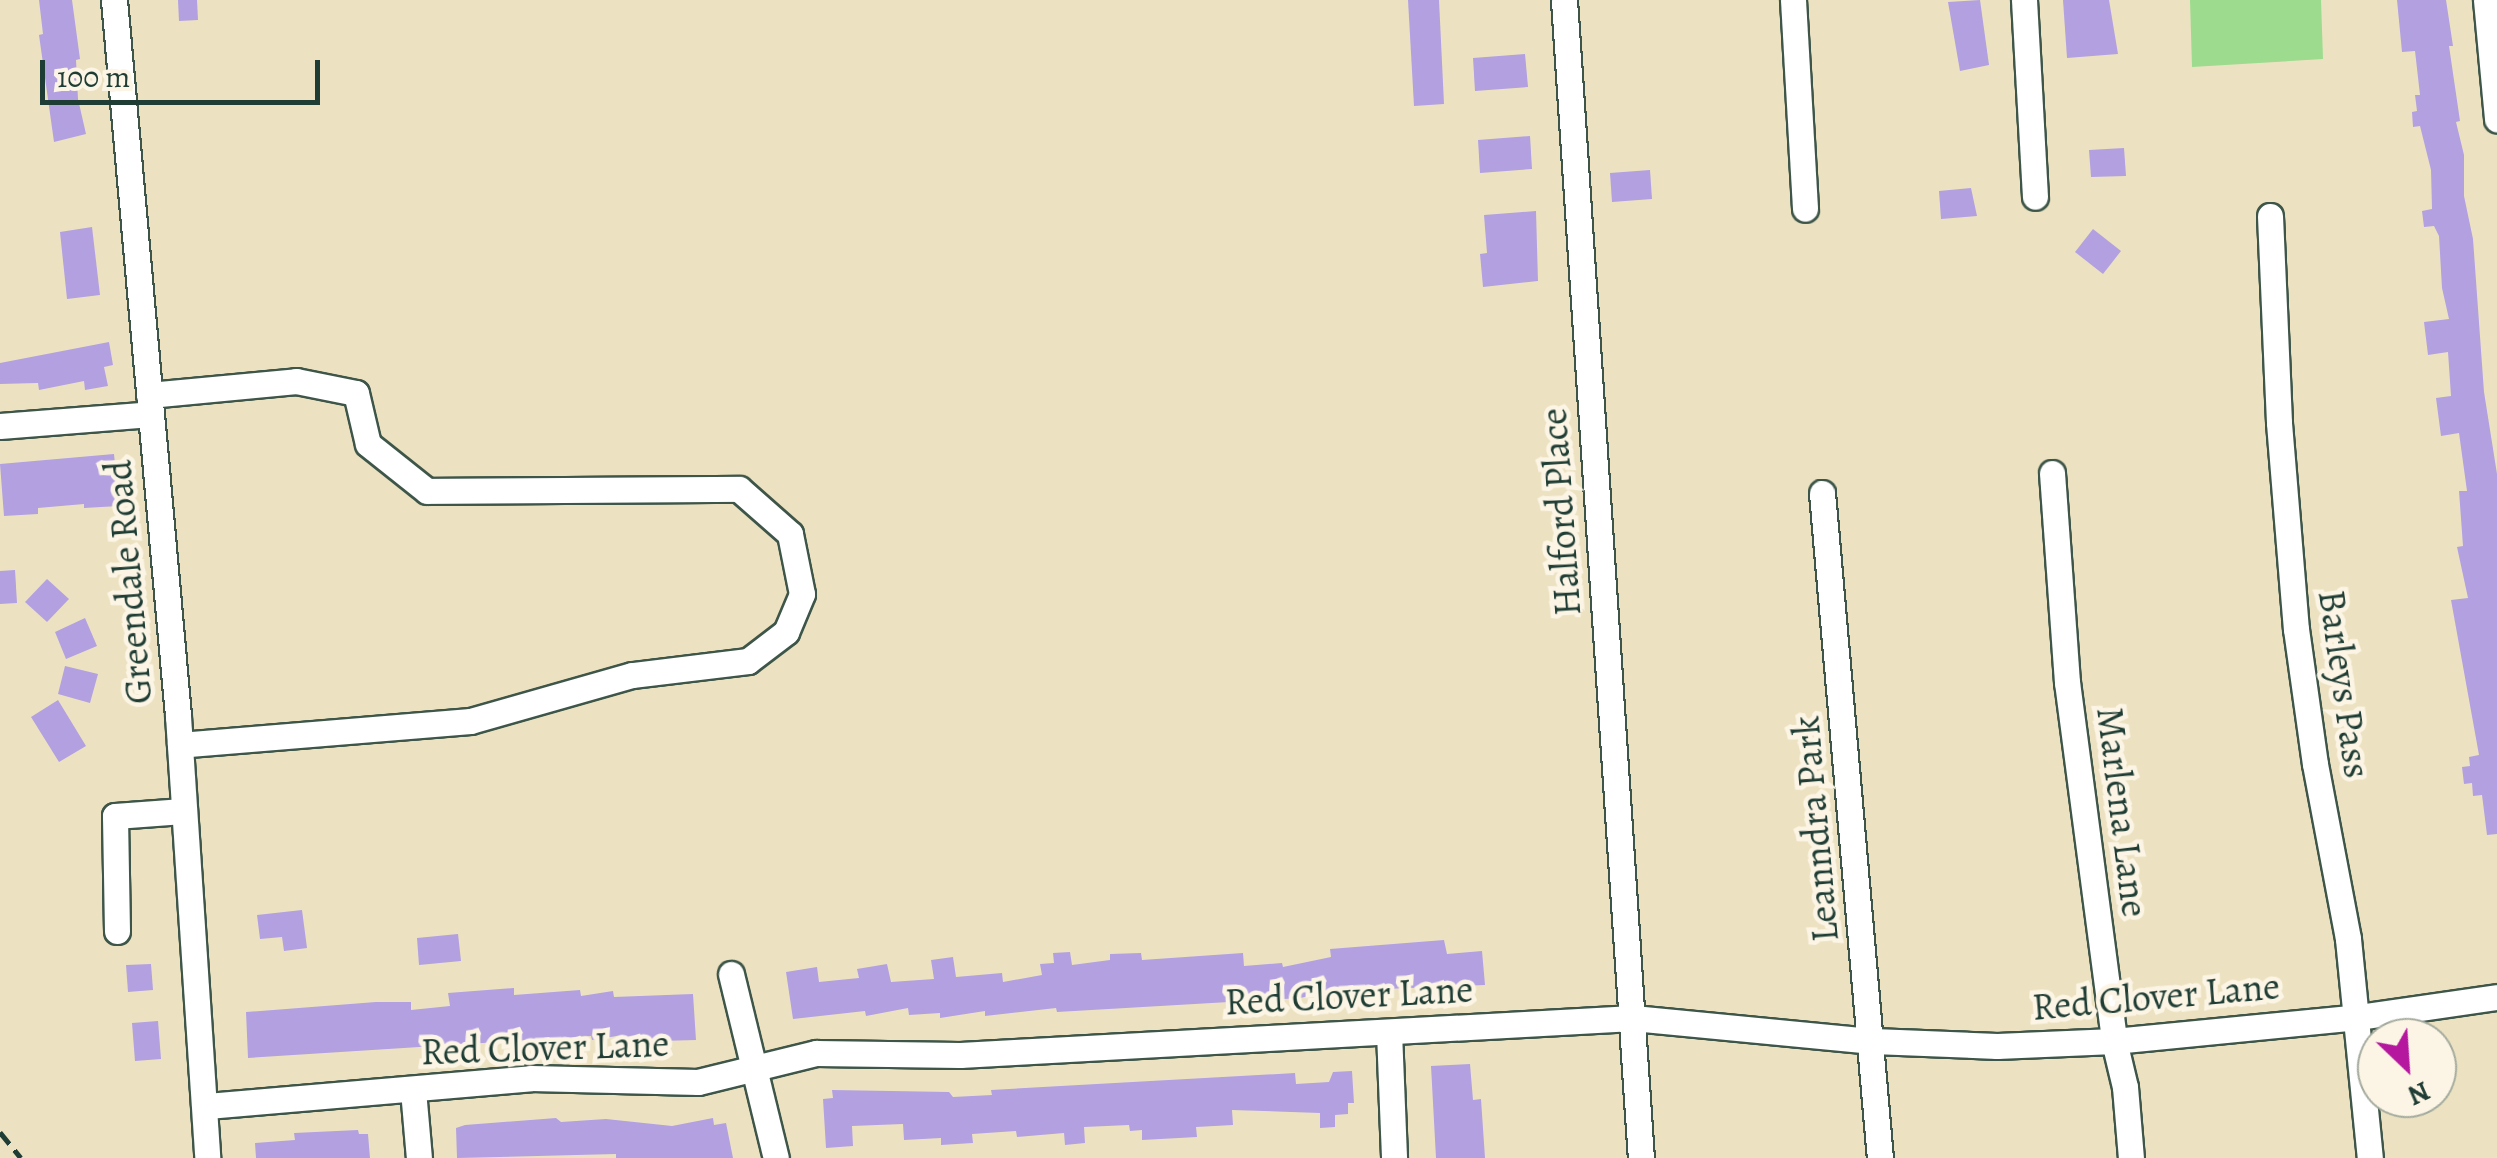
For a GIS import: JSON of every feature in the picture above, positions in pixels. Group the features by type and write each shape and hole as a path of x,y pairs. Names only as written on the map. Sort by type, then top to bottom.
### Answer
{"street":[{"name":"Greendale Road","path":"114,0 180,744 207,1106 207,1158"},
{"name":"Halford Place","path":"1564,0 1641,1158"},
{"path":"1792,0 1805,209"},
{"path":"2024,0 2035,197"},
{"path":"2486,0 2497,119"},
{"name":"Barleys Pass","path":"2270,216 2279,424 2296,629 2358,1017 2370,1158"},
{"path":"0,426 296,380 356,393 368,444 427,491 740,490 790,534 802,594 786,632 748,661 632,675 470,721 180,744"},
{"name":"Marlena Lane","path":"2052,473 2067,682 2114,1041 2125,1086 2131,1158"},
{"name":"Leanndra Park","path":"1822,493 1873,1041 1880,1158"},
{"path":"117,931 115,816 183,811"},
{"path":"731,974 776,1158"},
{"name":"Red Clover Lane","path":"207,1106 530,1078 698,1082 816,1052 960,1055 1633,1018 1873,1041 1998,1046 2114,1041 2358,1017 2497,997"},
{"path":"1389,1032 1394,1158"},
{"path":"413,1090 419,1158"}],"green space":[{"path":"2190,0 2321,0 2323,59 2192,67"}],"building":[{"path":"39,0 72,0 80,59 76,60 78,99 86,134 54,142 39,35 43,34"},
{"path":"178,0 197,0 198,20 179,21"},
{"path":"1408,0 1439,0 1444,104 1414,106"},
{"path":"1980,0 1989,65 1960,71 1948,2"},
{"path":"2063,0 2109,0 2118,54 2067,58"},
{"path":"2397,0 2446,0 2453,46 2449,46 2460,121 2456,122 2464,155 2464,196 2473,239 2484,392 2497,474 2497,834 2487,835 2482,795 2473,796 2472,783 2464,784 2462,767 2470,766 2469,757 2479,755 2451,600 2468,598 2457,547 2463,546 2459,491 2467,491 2459,433 2441,436 2436,398 2451,396 2448,352 2428,355 2424,322 2449,319 2442,288 2439,236 2434,226 2424,227 2422,211 2432,209 2431,170 2420,126 2413,127 2415,95 2420,95 2415,51 2402,52"},
{"path":"1525,54 1528,87 1475,91 1473,58"},
{"path":"1530,136 1532,169 1480,173 1478,140"},
{"path":"2124,148 2126,176 2091,177 2089,150"},
{"path":"1650,170 1652,199 1612,202 1610,173"},
{"path":"1971,188 1977,216 1941,219 1939,191"},
{"path":"1536,211 1538,281 1483,287 1480,254 1487,253 1484,215"},
{"path":"92,227 100,295 67,299 60,232"},
{"path":"2093,229 2121,251 2103,274 2075,252"},
{"path":"109,342 113,365 104,367 108,386 85,390 84,381 39,390 38,383 0,384 0,363"},
{"path":"114,454 119,506 38,508 38,514 4,516 0,464"},
{"path":"15,570 17,603 0,604 0,571"},
{"path":"47,579 69,599 47,622 25,602"},
{"path":"85,618 97,646 66,659 55,632"},
{"path":"65,666 98,674 90,703 58,694"},
{"path":"58,700 86,746 59,762 31,717"},
{"path":"302,910 307,948 284,951 282,937 260,939 257,915"},
{"path":"458,934 461,961 419,965 417,938"},
{"path":"1444,940 1447,954 1482,951 1485,985 1334,991 1300,998 1057,1012 1056,1008 985,1016 985,1011 940,1018 940,1013 909,1015 908,1008 866,1016 865,1011 793,1019 786,972 817,967 819,982 859,978 857,969 887,964 891,982 934,979 931,960 953,957 956,977 1002,973 1003,982 1042,975 1040,964 1054,963 1053,953 1070,952 1072,965 1110,960 1110,954 1141,953 1142,960 1243,953 1244,966 1282,963 1283,967 1331,957 1330,949"},
{"path":"151,964 153,990 128,992 126,965"},
{"path":"514,988 514,995 580,990 581,996 613,991 614,997 693,994 696,1040 623,1042 623,1035 592,1040 591,1036 248,1058 246,1012 376,1002 411,1002 411,1010 450,1006 448,993"},
{"path":"158,1021 161,1059 135,1061 132,1023"},
{"path":"1470,1064 1473,1100 1481,1099 1485,1158 1436,1158 1431,1066"},
{"path":"1352,1071 1354,1103 1348,1103 1348,1114 1335,1115 1335,1127 1320,1128 1320,1113 1232,1110 1233,1125 1196,1127 1197,1137 1142,1140 1142,1130 1130,1131 1129,1125 1084,1127 1085,1143 1065,1145 1064,1133 1017,1137 1016,1131 972,1134 973,1143 941,1145 941,1138 904,1140 903,1124 852,1126 853,1146 826,1148 823,1099 833,1098 832,1090 949,1092 953,1097 992,1095 991,1090 1295,1073 1296,1084 1329,1082 1333,1072"},
{"path":"556,1118 561,1122 606,1119 672,1126 713,1118 714,1125 726,1123 733,1158 616,1158 616,1154 457,1158 456,1128"},
{"path":"358,1130 359,1134 368,1134 370,1158 256,1158 255,1143 295,1140 294,1133"}],"railway":[{"path":"0,1132 21,1158"}]}
